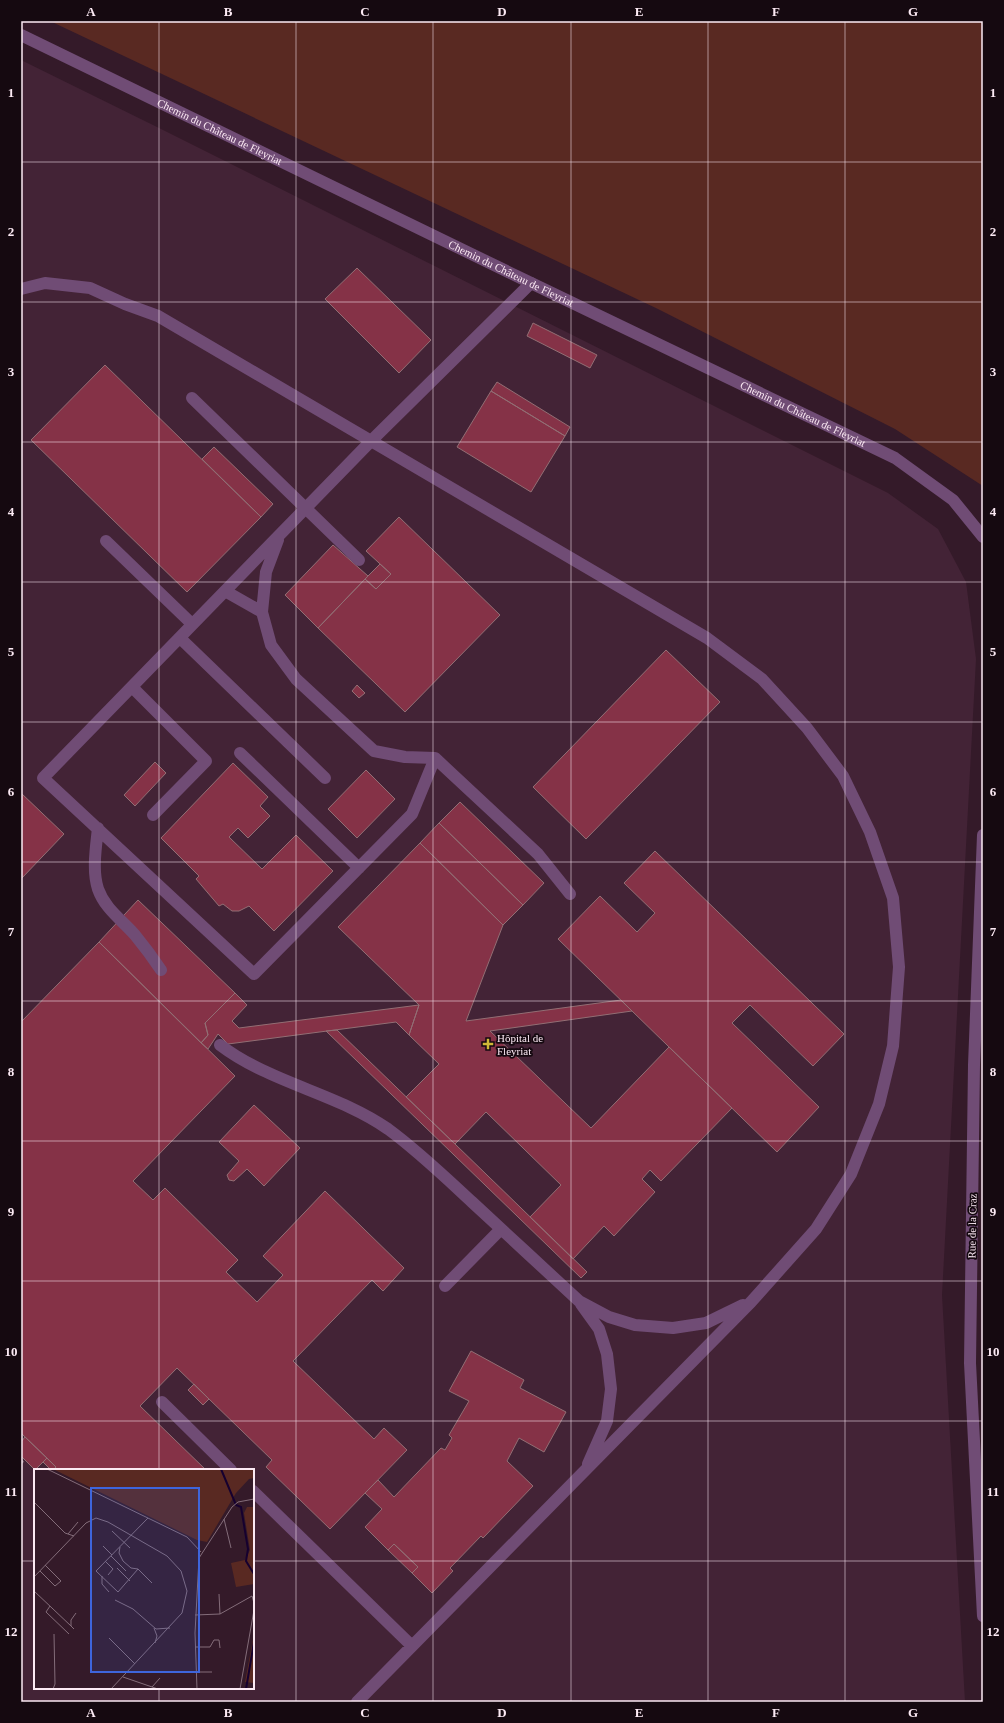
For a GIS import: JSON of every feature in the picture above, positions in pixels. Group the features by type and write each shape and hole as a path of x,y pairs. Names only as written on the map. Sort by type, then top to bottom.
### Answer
{"street":[{"name":"Chemin du Château de Fleyriat","path":"21,35 895,458 953,500 983,537"},
{"path":"21,289 45,283 90,288 125,304 158,316 706,638 762,679 807,728 843,776 870,832 893,898 899,967 893,1046 879,1104 851,1174 816,1229 751,1302 357,1702"},
{"path":"436,758 412,814 254,974 43,778 371,441 531,283"},
{"path":"192,398 359,560"},
{"path":"281,534 266,572 262,612 271,645 296,680 374,751 405,757 436,758 538,854 570,894"},
{"path":"106,541 192,624"},
{"path":"224,592 262,612"},
{"path":"180,638 325,778"},
{"path":"132,687 206,761 153,815"},
{"path":"240,753 359,868"},
{"path":"98,828 96,878 102,899 109,909 134,934 161,970"},
{"name":"Rue de la Craz","path":"983,836 974,1066 978,1189 970,1363 980,1493 983,1616"},
{"path":"220,1045 235,1056 254,1066 330,1098 387,1129 430,1163 579,1301 599,1329 607,1354 611,1389 607,1421 585,1471"},
{"path":"445,1286 501,1229"},
{"path":"579,1301 609,1317 635,1325 673,1328 706,1323 751,1302"},
{"path":"162,1402 230,1469"},
{"path":"254,1492 412,1646"}],"path":[{"path":"21,1463 24,1460"}],"shaded area":[{"path":"50,21 983,21 983,486 895,429 658,309"},
{"name":"Hôpital de Fleyriat","path":"21,60 888,493 938,529 966,582 976,659 942,1295 965,1702 21,1702"}],"building":[{"path":"357,268 431,340 399,373 325,299"},
{"path":"533,323 597,355 590,368 527,336"},
{"path":"105,365 261,517 187,592 31,440"},
{"path":"497,382 570,427 565,436 491,391"},
{"path":"491,391 565,436 531,492 457,447"},
{"path":"214,447 273,504 261,517 202,459"},
{"path":"399,517 500,615 405,712 318,628 365,579 376,589 391,574 366,551"},
{"path":"333,545 368,576 318,628 285,595"},
{"path":"380,564 391,574 376,589 365,579"},
{"path":"666,650 720,702 586,839 533,787"},
{"path":"357,685 365,693 359,698 352,691"},
{"path":"155,762 166,773 135,806 124,795"},
{"path":"233,763 268,797 260,806 270,816 248,838 238,828 229,837 262,869 296,835 333,871 274,931 249,906 239,911 232,911 223,904 219,906 196,879 199,876 161,838"},
{"path":"366,770 395,799 357,838 328,809"},
{"path":"21,793 64,834 21,879"},
{"path":"460,802 544,883 523,905 439,823"},
{"path":"439,823 523,905 503,925 420,843"},
{"path":"420,843 503,925 466,1021 621,1000 632,1011 490,1031 591,1128 669,1047 732,1108 661,1181 650,1170 642,1179 655,1192 614,1236 604,1226 573,1259 530,1217 561,1185 486,1112 455,1144 406,1097 439,1064 409,1035 419,1005 338,927"},
{"path":"655,851 844,1034 813,1066 750,1005 732,1023 819,1107 777,1152 558,939 600,896 637,932 655,913 624,883"},
{"path":"138,900 235,993 205,1023 208,1035 201,1043 99,942"},
{"path":"99,942 235,1076 133,1181 153,1200 165,1188 238,1260 226,1272 257,1302 283,1275 263,1256 325,1191 404,1268 383,1291 372,1280 293,1361 374,1439 384,1428 407,1450 330,1529 266,1467 272,1460 177,1368 140,1406 205,1469 54,1469 56,1467 21,1433 21,1022"},
{"path":"235,993 247,1005 232,1021 239,1028 419,1005 409,1035 396,1022 228,1044 218,1034 208,1049 201,1043 208,1035 205,1023"},
{"path":"337,1030 587,1272 581,1278 326,1031"},
{"path":"254,1105 300,1148 264,1186 247,1169 234,1181 229,1180 227,1175 239,1161 219,1142"},
{"path":"471,1351 524,1380 520,1388 566,1412 544,1452 519,1438 507,1461 533,1486 483,1538 481,1536 450,1568 453,1571 432,1593 412,1573 418,1567 394,1544 388,1550 365,1527 382,1509 365,1493 378,1480 394,1497 441,1448 445,1450 452,1438 449,1435 469,1401 449,1391"},
{"path":"194,1384 209,1399 203,1405 188,1390"},
{"path":"25,1437 47,1458 36,1469 34,1469 21,1456 21,1442"},
{"path":"47,1458 56,1467 54,1469 50,1469 43,1462"},
{"path":"394,1544 418,1567 412,1573 388,1550"}],"place":[{"name":"Hôpital de Fleyriat","path":"488,1044"}]}
